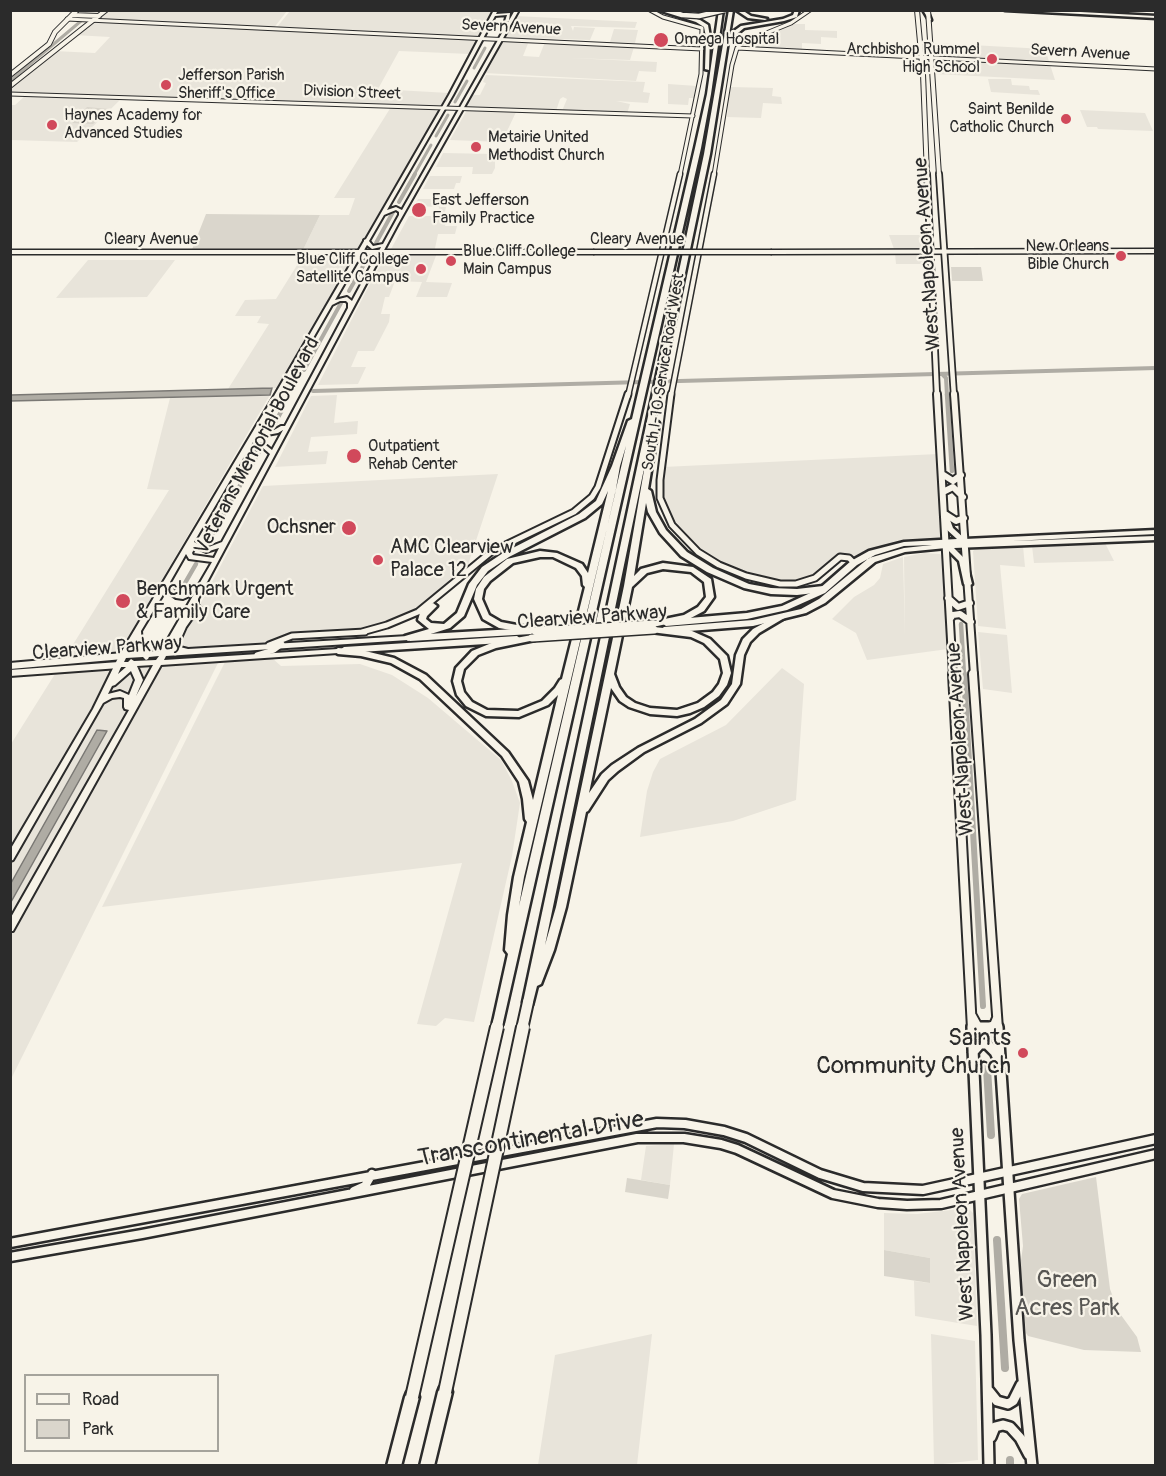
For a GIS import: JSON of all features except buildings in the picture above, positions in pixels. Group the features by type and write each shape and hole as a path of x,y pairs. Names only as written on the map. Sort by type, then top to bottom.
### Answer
{"highway":[{"path":"652,10 696,22 707,28"},
{"path":"661,10 691,19 707,28"},
{"path":"666,10 699,16 720,10"},
{"path":"672,10 688,13 709,10"},
{"path":"705,95 720,10"},
{"path":"394,1466 412,1397 644,386 703,121 720,10"},
{"path":"735,10 750,17 771,20 784,17 789,14 790,10"},
{"path":"731,40 735,10"},
{"path":"427,1466 445,1392 659,387 735,10"},
{"path":"723,64 735,32 742,27 784,20 795,16 797,10"},
{"path":"927,10 930,20"},
{"path":"1007,10 1155,16"},
{"path":"1051,10 1155,16"},
{"path":"703,121 707,28"},
{"path":"528,1002 554,935 577,830 646,489 658,410 655,404"},
{"path":"525,851 616,466 631,421 637,415"},
{"path":"408,638 435,632 455,620 464,608 473,584 485,569 591,509 602,497 616,466"},
{"path":"646,489 652,512 663,531 684,554 703,566 729,579 771,591 797,592 823,589"},
{"path":"945,514 950,529 964,542"},
{"name":"Clearview Parkway","path":"338,651 534,634 782,617 803,611 822,601 872,560 904,550 964,542 1155,532"},
{"name":"Clearview Parkway","path":"964,542 975,545 1155,538"},
{"name":"Clearview Parkway","path":"734,621 784,608 823,589 854,563 872,553 904,544 934,541 946,545"},
{"path":"433,606 423,615 424,624 434,627 451,620 460,609 470,583 481,569 504,554 532,542"},
{"path":"946,545 962,560 968,584"},
{"path":"864,566 863,562 872,553"},
{"path":"534,634 499,625 486,617 478,599 480,589 487,579 510,561 529,556 554,555 572,562 586,576 587,591"},
{"path":"847,580 854,570 854,563"},
{"path":"628,586 644,571 663,566 681,567 704,576 709,585 710,597 705,606 696,613 654,627"},
{"path":"577,830 589,799 605,777 615,768 641,750 698,721 724,702 736,684 740,655 746,641 756,631 782,617"},
{"path":"609,672 615,688 623,699 632,705 650,711 665,713 687,711 710,700 723,685 726,666 716,648 692,634 654,627"},
{"path":"534,634 475,653 460,668 458,687 469,704 493,715 519,714 545,703 558,690 567,671"},
{"name":"Clearview Parkway","path":"408,638 458,640"},
{"path":"338,651 371,655 405,666 423,677 505,754 523,781 528,799 529,830 513,915 509,974"}],"main road":[{"path":"10,75 49,44 55,32 77,10"},
{"path":"12,84 106,10"},
{"path":"501,10 516,10"},
{"name":"Veterans Memorial Boulevard","path":"10,928 216,560 401,215 516,10"},
{"path":"917,12 921,22 930,20"},
{"name":"West Napoleon Avenue","path":"917,12 925,113 930,251 973,1052 988,1389 989,1466"},
{"path":"492,50 494,42 488,33 493,27 508,23 509,14 495,13"},
{"name":"Veterans Memorial Boulevard","path":"10,858 119,665 129,660 138,630 193,542 476,49 493,27 495,13"},
{"path":"69,17 101,15"},
{"name":"West Napoleon Avenue","path":"930,20 1022,1381 1031,1461"},
{"path":"81,34 84,29"},
{"path":"483,38 500,39"},
{"path":"476,49 486,44 492,45 492,50"},
{"path":"920,51 933,57"},
{"path":"469,62 467,68 472,74 473,87"},
{"path":"457,83 483,67 487,62"},
{"path":"922,65 927,63 934,66"},
{"path":"460,77 472,74"},
{"path":"451,95 449,103 451,105 461,105 466,100"},
{"path":"924,103 929,106 935,104"},
{"path":"925,113 930,111 936,114"},
{"path":"439,114 454,112 454,121"},
{"path":"430,130 430,137 438,146 435,157"},
{"path":"417,153 425,144 447,134"},
{"path":"391,197 392,203 396,205 410,201"},
{"path":"381,215 386,210 396,208 401,215"},
{"path":"936,208 942,213 937,218 930,213 936,208"},
{"path":"366,240 372,248 385,245"},
{"path":"930,242 938,247 946,243"},
{"path":"354,262 364,255 377,260"},
{"path":"931,261 938,259 946,263"},
{"path":"340,285 343,294 352,294 361,290"},
{"path":"932,289 939,293 948,290"},
{"path":"328,306 339,300 347,299 351,303 351,309"},
{"path":"933,306 940,302 949,307"},
{"path":"261,422 263,430 269,433 276,432 287,424"},
{"path":"243,454 259,446 265,447 272,453"},
{"path":"942,474 953,481 961,475"},
{"path":"943,492 948,488 953,488 963,497"},
{"path":"945,514 956,521 964,518"},
{"path":"216,560 191,557 189,553 193,542 206,550 223,544"},
{"path":"168,583 172,594 180,597 192,592 203,583"},
{"path":"948,598 958,607 970,603"},
{"path":"192,601 192,609 176,647 195,653"},
{"path":"950,619 953,615 960,614 971,622"},
{"path":"138,630 139,646 146,657"},
{"path":"146,657 174,633"},
{"name":"Clearview Parkway","path":"160,659 269,645 408,638"},
{"path":"278,654 287,648 318,643"},
{"name":"Clearview Parkway","path":"10,666 338,651"},
{"path":"107,689 129,660 146,657 160,659"},
{"name":"Clearview Parkway","path":"10,672 119,665 129,660 146,657"},
{"path":"128,707 139,680 129,660"},
{"path":"99,704 110,696 120,694 128,697 127,718"},
{"path":"971,1014 978,1027 984,1029 994,1025 998,1018"},
{"path":"973,1052 980,1044 987,1044 995,1052 1001,1066"},
{"path":"988,1389 997,1401 1008,1404 1013,1401 1022,1381"},
{"path":"989,1443 995,1427 1004,1425 1016,1432 1031,1461"}],"street":[{"path":"362,632 387,625 418,612 491,552 574,512 592,497 599,485 630,387 701,74 702,28 663,17 652,10"},
{"path":"737,49 748,40 791,23 810,10"},
{"name":"Severn Avenue","path":"69,17 483,38"},
{"name":"Severn Avenue","path":"500,39 702,48"},
{"name":"Severn Avenue","path":"737,49 1155,69"},
{"name":"South I-10 Service Road West","path":"737,49 732,65 718,150 672,386 660,480 660,498 668,517 682,537 698,552 719,565 761,581 780,584 805,582 822,574 834,562 842,560 854,563"},
{"name":"Division Street","path":"10,94 693,116"},
{"name":"Cleary Avenue","path":"10,252 1155,251"},
{"path":"362,632 394,627 433,606 482,563 514,541"},
{"name":"Clearview Parkway","path":"269,645 292,636 362,632"},
{"name":"Clearview Parkway","path":"280,645 301,636"},
{"path":"257,655 274,650 280,645"},
{"name":"Transcontinental Drive","path":"10,1243 372,1174 657,1123 685,1124 735,1135 820,1174 863,1187 922,1190 978,1180 1155,1139"},
{"name":"Transcontinental Drive","path":"10,1257 637,1138 684,1138 720,1144 737,1149 833,1194 908,1206 941,1204 1155,1154"},
{"path":"351,1194 365,1186 372,1174"}],"shaded area":[{"path":"107,11 287,11 273,29 478,39 470,54 399,51 378,89 449,93 277,388 228,389 269,324 257,323 261,316 235,316 245,300 276,299 304,254 302,252 320,215 349,215 355,198 334,198 391,107 121,99 77,142 11,140 11,105 15,105 25,96 11,95 11,87 54,51 95,53 110,37 74,35"},
{"path":"290,11 493,11 481,37 277,27"},
{"path":"515,16 637,22 635,28 571,26 573,31 574,27 595,28 590,40 504,37"},
{"path":"794,24 805,24 805,30 837,31 837,38 821,37 821,44 802,43 802,51 740,47"},
{"path":"614,29 638,30 635,43 610,42"},
{"path":"504,40 529,41 523,56 539,57 545,42 634,47 630,60 570,58 657,62 656,72 639,71 636,81 484,73"},
{"name":"Archbishop Rummel High School","path":"934,43 1045,49 1055,80 934,74 936,70"},
{"path":"486,75 645,82 643,92 650,93 648,103 616,101 630,104 627,114 562,111 567,99 563,97 556,111 466,107 471,95 480,95 486,83 483,82"},
{"path":"988,79 1011,79 1012,85 1029,86 1030,90 1038,90 1040,95 991,92"},
{"path":"668,84 697,86 695,98 689,98 688,105 668,104"},
{"path":"730,87 773,88 772,96 781,97 782,104 763,103 761,118 727,117"},
{"path":"467,110 516,112 502,142 450,140"},
{"path":"1080,110 1145,113 1153,131 1087,127"},
{"path":"443,153 495,154 495,168 492,174 472,174 473,167 436,167"},
{"path":"430,176 462,176 460,183 456,183 454,189 423,189"},
{"path":"418,199 442,199 440,207 446,207 444,216 447,216 445,226 457,226 455,234 438,234 434,253 437,253 426,282 452,283 447,297 416,297 422,282 395,281 389,297 385,297 381,314 390,314 389,322 374,351 358,351 351,367 366,367 358,384 318,385 376,272 409,216 438,216 439,207 414,206"},
{"path":"889,235 926,235 927,249 894,249"},
{"path":"895,253 925,253 927,264 896,264"},
{"path":"88,260 175,260 147,297 56,298"},
{"path":"272,388 270,395 10,401 11,395"},
{"path":"270,395 119,653 64,659 169,490 147,489 170,398"},
{"path":"337,395 334,423 358,421 357,434 311,437 308,452 328,451 326,464 275,467 311,396"},
{"path":"938,454 942,539 888,545 855,557 845,556 810,578 793,582 775,582 733,570 699,551 676,527 664,503 662,493 663,467"},
{"path":"498,474 466,571 426,605 409,615 386,625 358,630 287,634 271,642 183,648 178,646 263,486"},
{"path":"1105,543 1114,561 1034,563 1032,546"},
{"path":"1023,546 1025,567 1000,565 1006,629 978,626 973,551 977,548"},
{"path":"924,553 940,554 942,557 948,649 867,660 856,633 832,619 854,597 874,585 880,578 883,564 903,557 905,636 904,557"},
{"path":"978,632 1007,635 1012,693 983,689"},
{"path":"272,658 281,666 360,664 392,675 428,698 501,760 520,803 512,856 474,1022 445,1018 436,1026 417,1024 462,863 102,907 226,660"},
{"path":"219,661 11,1079 11,744 55,674"},
{"path":"782,668 804,684 796,800 733,821 640,837 647,791 660,759 726,725"},
{"path":"97,730 107,731 11,902 11,883"},
{"path":"674,1144 670,1185 641,1180 646,1146"},
{"path":"968,1208 973,1213 977,1326 915,1316 914,1281 930,1283 930,1258 884,1250 884,1213 917,1214"},
{"path":"652,1334 637,1465 538,1465 555,1355"},
{"path":"931,1334 975,1341 978,1460 934,1465"}],"green space":[{"path":"943,61 975,63 977,74 938,73 938,63"},
{"path":"87,107 108,109 93,124 72,123"},
{"path":"206,214 320,215 302,252 191,252"},
{"path":"951,267 981,267 983,281 952,281"},
{"name":"Green Acres Park","path":"1096,1177 1110,1289 1118,1311 1137,1337 1141,1352 1084,1350 1028,1336 1026,1333 1020,1268 1023,1246 1019,1199 1022,1194"},
{"path":"627,1178 670,1185 668,1199 625,1192"},
{"path":"884,1250 930,1258 930,1283 884,1276"}],"waterway":[{"path":"10,81 81,21"},
{"path":"474,68 485,48"},
{"path":"455,102 467,81"},
{"path":"436,136 448,115"},
{"path":"414,175 431,145"},
{"path":"399,202 415,174"},
{"path":"376,243 393,212"},
{"path":"349,291 367,259"},
{"path":"304,370 341,303"},
{"path":"313,391 1156,368"},
{"path":"943,375 946,378 947,396"},
{"path":"947,394 952,471"},
{"path":"271,430 282,410"},
{"path":"208,542 260,450"},
{"path":"181,590 196,564"},
{"path":"961,624 964,675"},
{"path":"964,674 983,1006"},
{"path":"987,1068 991,1135"},
{"path":"997,1240 1005,1368"},
{"path":"1010,1460 1010,1466"}],"place":[{"name":"Omega Hospital","path":"661,40"},
{"name":"Archbishop Rummel High School","path":"992,59"},
{"name":"Jefferson Parish Sheriff's Office","path":"166,85"},
{"name":"Saint Benilde Catholic Church","path":"1066,119"},
{"name":"Haynes Academy for Advanced Studies","path":"52,125"},
{"name":"Metairie United Methodist Church","path":"476,147"},
{"name":"East Jefferson Family Practice","path":"419,210"},
{"name":"New Orleans Bible Church","path":"1121,256"},
{"name":"Blue Cliff College Main Campus","path":"451,261"},
{"name":"Blue Cliff College Satellite Campus","path":"421,269"},
{"name":"Outpatient Rehab Center","path":"354,456"},
{"name":"Ochsner","path":"349,528"},
{"name":"AMC Clearview Palace 12","path":"378,560"},
{"name":"Benchmark Urgent & Family Care","path":"123,601"},
{"name":"Saints Community Church","path":"1023,1053"}]}
